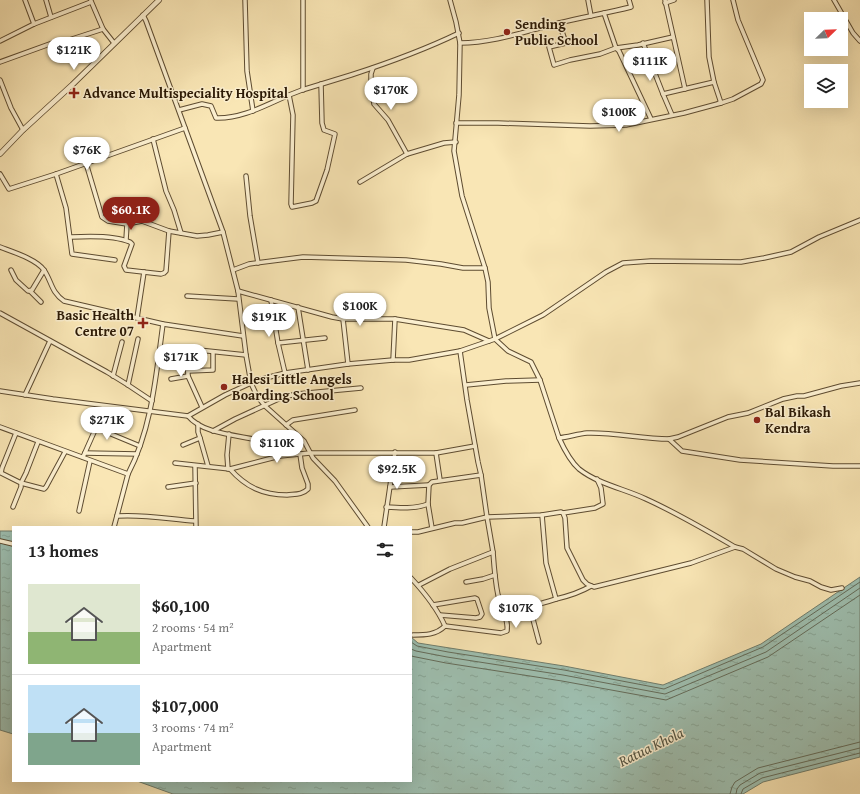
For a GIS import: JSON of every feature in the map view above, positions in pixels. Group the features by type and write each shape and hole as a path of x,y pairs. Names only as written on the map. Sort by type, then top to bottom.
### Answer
{"street":[{"path":"25,0 34,24"},
{"path":"46,0 51,17"},
{"path":"0,154 23,130 72,85 159,0"},
{"path":"245,0 247,71 253,111"},
{"path":"303,0 303,90"},
{"path":"450,0 460,42 459,95 454,151 462,196 485,268 488,282 489,308 495,339 508,351 531,362 540,380 552,420 565,450 579,469 597,479 645,498 776,569 831,590 842,588"},
{"path":"588,0 591,16"},
{"path":"460,42 475,43 504,38 559,23 604,14 631,7 629,0"},
{"path":"674,0 665,2 685,89"},
{"path":"707,0 709,57 714,82 721,103"},
{"path":"456,123 590,126 626,125 721,103 732,99 761,84 763,80 738,20 733,0"},
{"path":"834,0 853,33 860,41"},
{"path":"0,41 34,24 90,1 103,28 114,43"},
{"path":"604,14 616,48 635,83 651,119"},
{"path":"143,15 180,110 185,128 223,232 238,291 243,336 251,383 257,396 265,406 304,441 310,453 335,482 367,526"},
{"path":"559,23 566,43 549,47 554,65 600,54 616,48 673,37"},
{"path":"0,62 58,41 70,40 103,28"},
{"path":"180,110 202,104 210,106 216,118 226,118 253,111 289,95 373,68 432,46 459,33"},
{"path":"643,43 672,115"},
{"path":"373,68 371,74 374,104 388,120 407,154"},
{"path":"0,80 11,108 23,130"},
{"path":"663,94 714,82"},
{"path":"289,95 293,115 292,207 312,204 316,201 327,170 335,134 324,130 322,123 321,84"},
{"path":"715,104 721,103"},
{"path":"0,174 9,189 56,174 185,128"},
{"path":"153,139 166,191 181,233"},
{"path":"360,182 407,154 444,143 456,142"},
{"path":"86,163 102,217 108,221 127,224 142,221 170,231 197,236 223,232"},
{"path":"56,174 66,208 72,254 115,260"},
{"path":"246,176 250,216 258,263"},
{"path":"0,391 188,416 202,407 251,383 285,373 348,364 409,360 460,351 495,339 543,315 606,272 623,263 651,261 741,262 764,258 791,252 860,220"},
{"path":"126,240 127,224"},
{"path":"70,237 88,236 126,240 132,244 124,266 126,270 161,274 166,271 170,231"},
{"path":"0,248 38,264 44,270 57,297 64,301 164,324 243,336"},
{"path":"233,270 258,263 303,257 406,260 463,268 485,268"},
{"path":"11,270 16,280 41,302"},
{"path":"30,291 44,270"},
{"path":"137,318 144,272"},
{"path":"238,291 343,319 395,320 464,330 489,341"},
{"path":"187,296 238,299"},
{"path":"270,300 285,373"},
{"path":"298,307 308,370"},
{"path":"0,313 113,376 152,402"},
{"path":"343,319 348,364"},
{"path":"393,360 395,320"},
{"path":"114,526 128,474 146,428 152,402 164,324"},
{"path":"278,343 325,338"},
{"path":"128,385 138,339"},
{"path":"25,395 50,341"},
{"path":"113,376 122,342"},
{"path":"202,407 188,376 187,350 246,355"},
{"path":"445,626 501,633 507,632 508,628 498,595 493,552 460,351"},
{"path":"188,371 213,370 213,352"},
{"path":"171,379 188,376"},
{"path":"466,385 506,381 540,380"},
{"path":"559,438 586,433 669,439 678,437 728,417 748,413 783,399 804,396 841,386 860,383"},
{"path":"213,431 283,397 297,394 361,388"},
{"path":"286,425 293,420 355,410"},
{"path":"188,416 192,421 213,431 261,440 282,447"},
{"path":"198,424 198,432 208,466"},
{"path":"0,428 128,474"},
{"path":"84,457 95,430 99,429 140,446"},
{"path":"16,433 1,473 21,483 44,489 65,452"},
{"path":"229,434 227,455 229,469 252,488 264,493 299,494 308,489 300,454"},
{"path":"183,445 200,438"},
{"path":"669,439 682,451 740,460 833,466 860,466"},
{"path":"13,507 38,442"},
{"path":"175,462 195,466 229,469 270,458 310,453 436,453 475,446"},
{"path":"384,526 395,452"},
{"path":"85,453 137,454"},
{"path":"436,453 440,480"},
{"path":"78,511 90,461"},
{"path":"195,466 196,526"},
{"path":"432,528 428,504 429,486 432,482 481,475"},
{"path":"412,532 487,517 542,515 595,508 603,504 601,488 597,479"},
{"path":"168,487 196,483"},
{"path":"390,488 429,486"},
{"path":"386,507 413,507 428,504"},
{"path":"563,513 565,518 567,548 582,580 594,587 676,566 735,547"},
{"path":"117,516 139,515 173,520 195,521"},
{"path":"542,515 546,563 556,599"},
{"path":"0,541 12,544"},
{"path":"419,586 450,569 493,552"},
{"path":"466,582 495,575"},
{"path":"412,579 419,586 440,615 445,626"},
{"path":"505,614 530,608 580,592 591,586"},
{"path":"432,605 475,598 477,599 482,614 480,617 476,618 440,615"},
{"path":"530,608 539,642"},
{"path":"413,636 435,633 440,631 445,626"}],"water":[{"path":"0,531 12,531 12,734 0,730"},
{"name":"Ratua Khola","path":"860,577 860,757 763,782 743,794 173,794 140,782 412,782 412,638 418,643 564,666 663,685 761,644"}],"place":[{"name":"Sending Public School","path":"507,32"},
{"name":"Advance Multispeciality Hospital","path":"74,93"},
{"name":"Basic Health Centre 07","path":"143,323"},
{"name":"Halesi Little Angels Boarding School","path":"224,387"},
{"name":"Bal Bikash Kendra","path":"757,420"}]}
